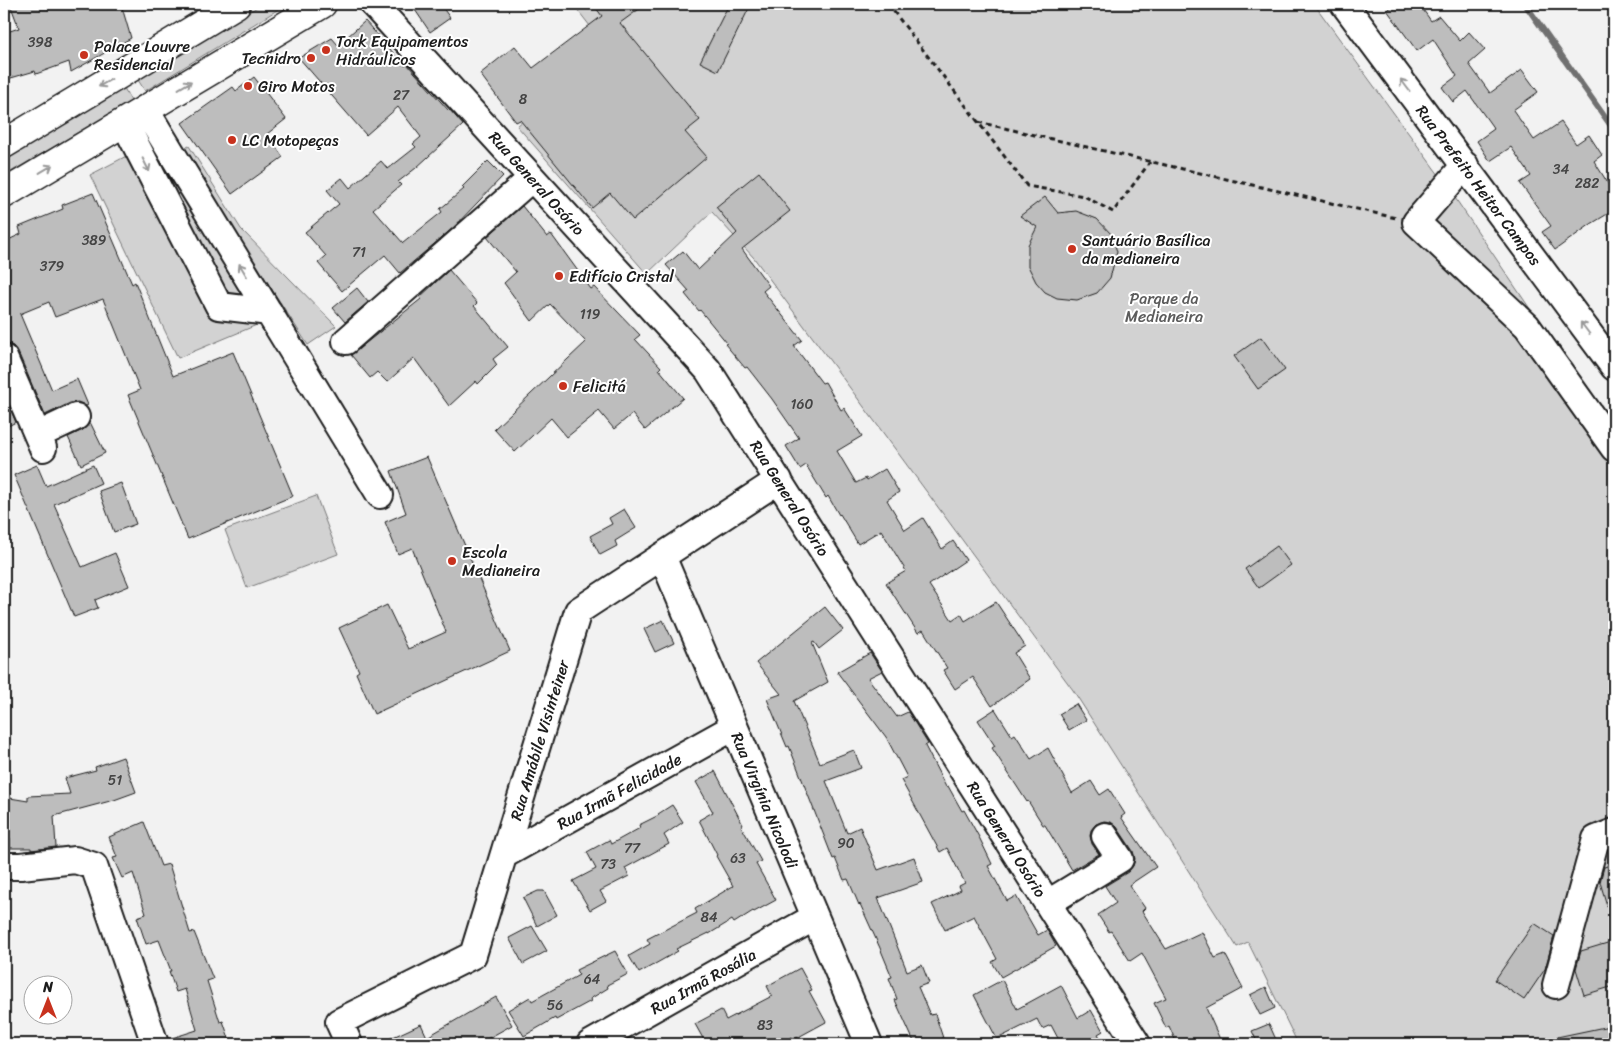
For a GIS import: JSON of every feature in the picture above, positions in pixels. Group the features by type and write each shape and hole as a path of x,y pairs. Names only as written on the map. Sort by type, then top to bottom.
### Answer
{"main road":[{"path":"4,144 236,4"},
{"path":"4,194 322,4"}],"street":[{"name":"Rua General Osório","path":"373,4 708,370 1137,1044"},
{"name":"Rua Prefeito Heitor Campos","path":"1344,4 1614,367"},
{"path":"135,115 219,306 269,312"},
{"path":"135,115 269,312 380,494"},
{"path":"1465,165 1416,222 1527,326 1614,448"},
{"path":"346,341 532,178"},
{"path":"4,358 40,441 76,417"},
{"name":"Rua Amábile Visinteiner","path":"344,1033 473,955 578,611 778,480"},
{"name":"Rua Virgínia Nicolodi","path":"662,556 869,1044"},
{"name":"Rua Irmã Felicidade","path":"504,855 734,727"},
{"path":"1556,986 1596,839 1614,832"},
{"path":"1048,903 1120,859 1104,836"},
{"path":"4,866 75,860 94,866 154,1044"},
{"name":"Rua Irmã Rosália","path":"590,1044 815,917"}],"path":[{"path":"888,4 1027,186 1084,196 1113,212 1150,162"},
{"path":"978,122 1416,222"}],"green space":[{"path":"262,4 287,4 145,91 138,80"},
{"name":"Parque da Medianeira","path":"573,4 1314,4 1447,186 1614,433 1614,1044 1298,1044 1248,942 1237,947 1073,690 754,258 712,212 647,274 517,126 607,48"},
{"path":"124,88 131,101 4,176 4,160"},
{"path":"159,139 271,319 178,358 90,175"},
{"path":"189,146 241,229 336,326 308,345 181,150"},
{"path":"316,496 338,554 247,588 225,530"}],"building":[{"path":"10,4 121,4 131,38 71,72 69,62 36,74 35,71 4,80 4,33 19,28"},
{"path":"411,4 440,4 450,18 430,32"},
{"path":"593,4 646,4 620,23 700,120 685,132 707,157 633,220 610,193 592,208 520,120 516,122 480,74 515,46 533,68 602,16"},
{"path":"729,4 751,4 718,71 700,62"},
{"path":"1397,4 1419,4 1431,21 1439,16 1460,41 1469,32 1485,50 1469,64 1490,93 1522,70 1538,92 1513,110 1534,140 1561,122 1576,144 1589,135 1602,155 1594,161 1614,193 1614,210 1555,250 1542,232 1551,226 1520,183 1531,176 1511,147 1490,161 1477,141 1494,129 1467,91 1453,102 1442,87 1457,76 1433,39 1417,51 1387,10"},
{"path":"365,21 405,66 407,64 463,125 398,182 401,185 373,209 403,243 442,212 440,209 464,189 462,187 488,161 503,176 453,228 400,273 385,255 342,291 318,263 326,256 305,232 339,204 327,190 342,178 350,188 381,161 388,169 416,147 413,144 421,137 398,107 366,135 299,58 332,38 338,45"},
{"name":"LC Motopeças","path":"254,77 286,119 267,134 283,157 232,194 182,123 233,87 236,91"},
{"path":"759,172 790,211 742,249 769,286 763,291 802,340 794,346 822,383 825,382 841,410 844,408 862,436 837,451 856,483 866,478 867,480 885,469 899,492 887,500 905,530 923,518 942,549 953,541 966,560 929,585 952,620 961,614 965,621 996,602 1025,646 1014,653 1030,679 992,706 973,677 955,689 943,670 947,668 923,630 918,633 886,583 906,571 881,530 858,544 806,465 800,469 786,446 799,438 747,367 745,368 725,344 727,343 685,294 689,291 666,265 683,251 698,270 737,233 716,207"},
{"path":"93,193 132,284 135,282 173,376 233,352 293,496 188,539 128,395 140,390 103,299 55,317 49,302 20,314 52,390 77,379 88,405 86,406 78,402 70,403 45,415 18,352 13,346 4,343 4,242 21,234 19,227 63,209 62,205"},
{"name":"Santuário Basílica da medianeira","path":"1045,197 1058,213 1076,211 1097,219 1112,235 1117,252 1110,278 1097,293 1077,300 1057,298 1045,292 1036,282 1028,266 1028,245 1037,227 1020,216"},
{"path":"522,206 547,237 551,234 591,289 594,287 640,335 635,339 661,367 659,369 683,398 645,430 632,414 614,429 599,411 567,437 551,418 515,452 494,429 586,342 550,304 532,321 504,283 516,272 487,237"},
{"path":"449,270 477,303 474,306 508,347 493,359 497,365 478,384 476,381 449,406 414,358 387,382 377,372 370,378 351,355 421,299 420,297"},
{"path":"357,288 368,302 345,322 333,308"},
{"path":"1261,337 1285,370 1258,389 1234,356"},
{"path":"4,395 16,422 4,428"},
{"path":"90,422 105,453 81,465 68,437 83,430"},
{"path":"427,457 510,651 374,714 356,673 359,671 339,628 387,605 408,649 446,632 412,548 398,554 385,522 406,513 391,471"},
{"path":"37,465 46,486 93,465 101,483 54,504 82,567 115,553 129,586 95,600 98,608 74,617 14,475"},
{"path":"121,483 136,524 114,532 99,491"},
{"path":"624,509 636,528 615,541 617,546 600,555 590,536 612,524 609,518"},
{"path":"1277,546 1291,565 1259,588 1245,569"},
{"path":"825,607 843,630 819,649 814,642 812,643 828,682 794,701 820,763 854,750 861,768 826,781 847,833 860,827 878,870 914,857 923,882 878,898 907,971 922,965 929,983 918,987 930,1015 935,1014 945,1044 915,1044 895,1000 897,999 889,978 892,977 880,948 848,879 844,880 835,858 833,859 789,746 787,747 767,699 781,694 756,663"},
{"path":"663,620 674,643 655,652 644,629"},
{"path":"870,653 882,671 868,678 897,717 908,712 928,744 925,746 946,787 948,786 962,811 964,810 979,837 992,864 988,866 1007,901 1016,896 1038,935 1047,930 1056,946 1001,977 992,962 997,959 974,916 945,930 932,904 961,890 959,886 965,883 947,848 940,852 901,780 907,777 886,737 837,672"},
{"path":"1076,704 1086,720 1069,730 1059,714"},
{"path":"995,709 1012,736 1015,734 1031,759 1048,748 1072,793 1091,781 1100,795 1109,789 1125,814 1121,817 1156,867 1129,885 1145,908 1142,911 1166,949 1202,932 1215,958 1225,954 1243,988 1206,1008 1222,1044 1177,1044 1169,1026 1166,1028 1154,1003 1166,998 1142,953 1130,961 1111,931 1109,932 1098,915 1116,903 1105,886 1128,872 1133,866 1135,859 1133,851 1117,827 1111,822 1104,821 1096,824 1091,830 1090,836 1092,844 1099,854 1072,870 1045,825 1043,825 1027,802 992,748 995,746 978,720"},
{"path":"123,757 136,792 54,816 56,847 31,850 31,848 10,848 10,838 4,837 4,797 28,801 28,796 70,794 65,778 96,770 95,767"},
{"path":"715,771 743,825 741,826 761,861 756,864 776,900 734,923 732,920 709,934 676,949 678,951 639,973 629,956 650,944 647,939 697,913 695,909 733,886 699,820 713,812 696,782"},
{"path":"672,805 683,822 664,835 669,844 625,868 629,876 600,891 606,901 590,910 573,881 596,869 587,852 609,840 611,844 640,828 639,825 659,815"},
{"path":"144,822 161,866 169,864 190,933 194,932 213,979 207,981 220,1022 223,1021 231,1044 170,1044 169,1039 197,1030 185,989 176,992 169,971 171,971 159,940 146,944 137,917 146,914 133,873 122,878 113,858 117,857 109,837"},
{"path":"1614,864 1614,916 1610,916 1600,882 1604,867"},
{"path":"538,891 544,891 557,915 537,926 523,898"},
{"path":"1534,923 1554,936 1545,969 1524,1000 1495,980"},
{"path":"532,926 547,951 523,964 509,938"},
{"path":"1614,941 1614,986 1584,995 1576,969 1581,951"},
{"path":"615,951 628,974 607,985 608,988 590,999 591,1001 556,1020 555,1018 524,1036 508,1010 530,997 532,1001 579,975 576,970"},
{"path":"800,968 812,990 809,991 826,1022 793,1040 792,1037 778,1044 706,1044 695,1024 721,1010 726,1020 772,996 767,986"},
{"path":"1002,980 1017,1009 1061,985 1078,1018 1091,1010 1103,1031 1098,1034 1104,1044 1061,1044 1051,1025 1042,1029 1037,1019 997,1039 974,995"},
{"path":"1266,987 1275,1008 1260,1015 1250,995"},
{"path":"496,997 512,1025 478,1044 378,1044 421,1024 427,1037"},
{"path":"1269,1024 1278,1044 1258,1044 1252,1031"},
{"path":"1614,1025 1614,1044 1558,1044 1557,1037"}],"waterway":[{"path":"1525,4 1614,130"}],"place":[{"name":"Tork Equipamentos Hidráulicos","path":"326,50"},
{"name":"Palace Louvre Residencial","path":"84,55"},
{"name":"Tecnidro","path":"311,58"},
{"name":"Giro Motos","path":"248,86"},
{"name":"LC Motopeças","path":"232,140"},
{"name":"Santuário Basílica da medianeira","path":"1072,249"},
{"name":"Edifício Cristal","path":"559,276"},
{"name":"Felicitá","path":"563,386"},
{"name":"Escola Medianeira","path":"452,561"}]}
